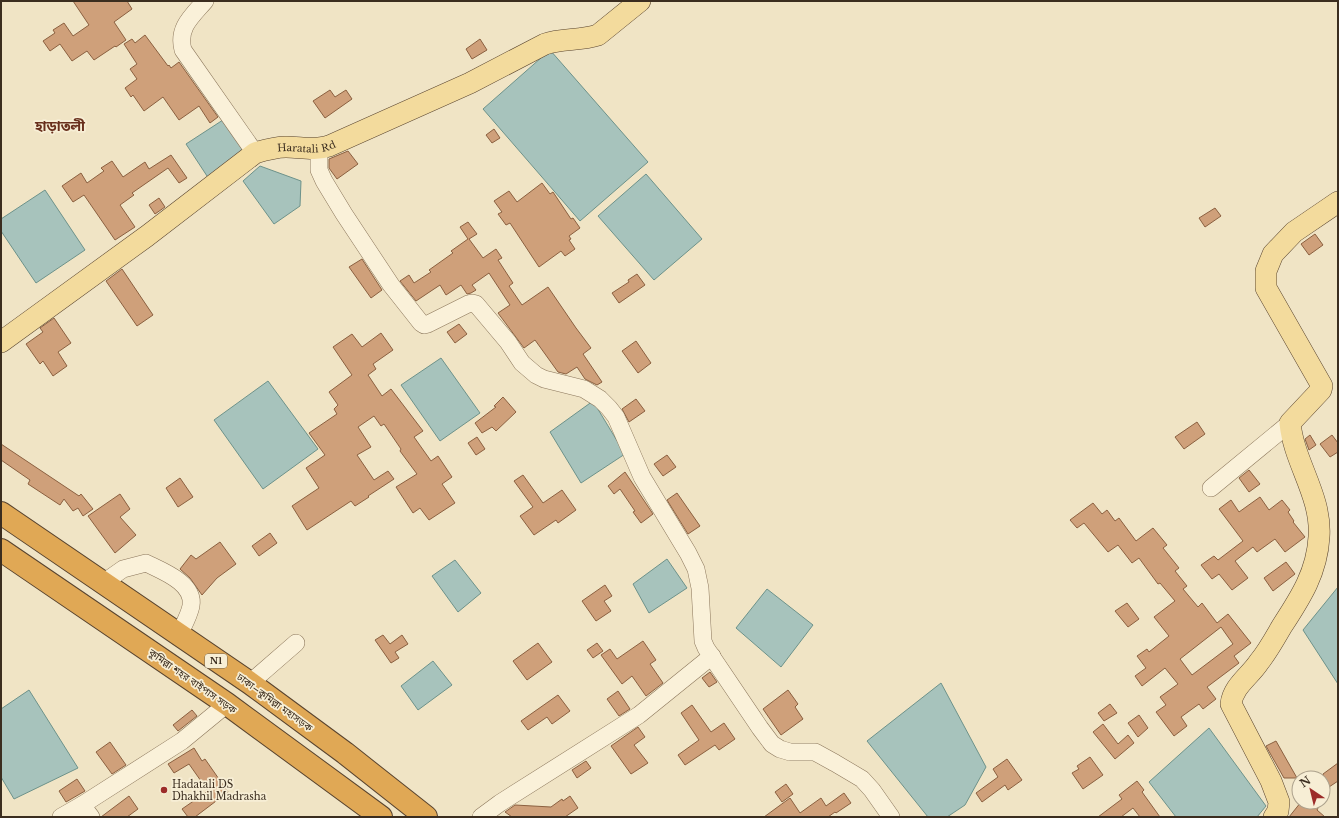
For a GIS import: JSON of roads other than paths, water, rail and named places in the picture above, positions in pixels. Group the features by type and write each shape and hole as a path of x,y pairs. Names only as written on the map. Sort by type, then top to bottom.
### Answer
{"highway":[{"name":"ঢাকা–কুমিল্লা মহাসড়ক","path":"1,513 179,636 250,683 346,753 426,817"},
{"name":"কুমিল্লা শহর বাইপাস সড়ক","path":"1,550 227,704 380,817"}],"main road":[{"name":"Haratali Rd","path":"1,342 147,236 255,153 285,147 318,149 329,146 470,83 544,44 554,41 598,35 640,1"},
{"path":"1274,817 1278,811 1278,802 1271,781 1231,704 1232,696 1259,663 1302,594 1317,559 1319,515 1312,491 1295,450 1291,437 1290,423 1321,390 1322,386 1266,288 1266,272 1273,254 1294,232 1338,202"}],"street":[{"path":"204,1 188,21 183,31 181,37 183,50 255,153"},
{"path":"318,149 320,170 324,181 391,285 421,323 424,325 428,324 468,304 476,304 508,342 522,363 536,375 544,379 584,389 600,399 609,408 616,417 642,477 688,552 696,569 700,588 703,641 760,728 772,744 780,749 790,752 815,752 862,779 872,790 891,817"},
{"path":"1211,488 1290,423"},
{"path":"103,583 123,569 146,563 176,578 190,594 191,605 179,636"},
{"path":"250,683 296,643"},
{"path":"481,817 639,715 712,656"},
{"path":"61,817 87,811 182,741 227,704"}],"water":[{"path":"550,50 648,162 580,221 483,109"},
{"path":"226,118 249,152 209,179 186,144"},
{"path":"260,166 301,181 300,206 274,224 243,181"},
{"path":"646,174 702,239 654,280 598,216"},
{"path":"45,190 85,250 36,283 1,231 1,219"},
{"path":"441,358 480,413 440,441 401,385"},
{"path":"268,381 318,449 263,489 214,420"},
{"path":"593,401 625,454 581,483 550,432"},
{"path":"667,559 687,588 649,613 633,584"},
{"path":"455,560 481,593 458,612 432,576"},
{"path":"1338,587 1338,684 1303,630"},
{"path":"767,589 813,625 781,667 736,628"},
{"path":"433,661 452,685 418,710 401,686"},
{"path":"941,683 986,767 965,805 947,817 928,817 867,741"},
{"path":"29,690 78,768 14,799 1,777 1,709"},
{"path":"1209,728 1266,806 1257,817 1176,817 1149,782"}],"place":[{"name":"Hadatali DS Dhakhil Madrasha","path":"164,790"}],"district":[{"name":"হাড়াতলী","path":"60,126"}]}
